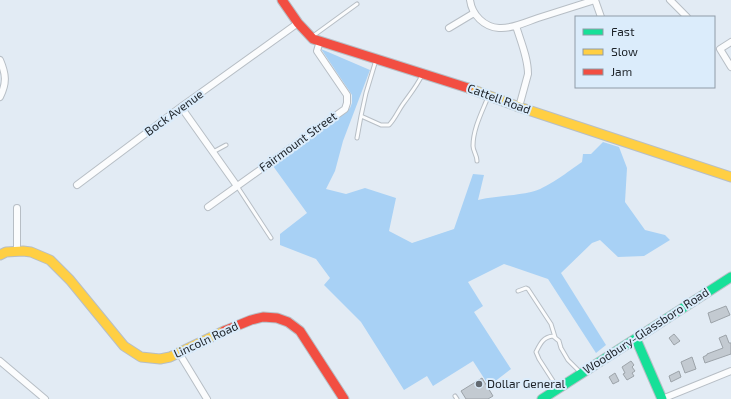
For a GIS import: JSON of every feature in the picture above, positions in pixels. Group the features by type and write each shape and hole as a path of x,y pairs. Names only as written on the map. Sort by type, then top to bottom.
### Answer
{"street":[{"name":"Cattell Road","path":"282,0 298,23 316,39 423,73 489,95 519,107 731,177"},
{"path":"470,0 474,13 482,21 494,27 501,28 516,26 595,0 601,16"},
{"path":"670,0 687,16"},
{"path":"449,28 474,13"},
{"name":"Bock Avenue","path":"77,185 181,107 271,44 298,23"},
{"path":"516,26 528,69 519,107"},
{"name":"Fairmount Street","path":"208,207 345,109 347,95 317,51 316,39"},
{"path":"731,42 720,49 731,67"},
{"path":"0,60 5,71 5,87 0,97"},
{"path":"181,107 237,186"},
{"path":"17,208 17,251"},
{"name":"Lincoln Road","path":"0,255 17,251 31,252 50,260 70,280 124,346 141,357 156,359 179,353 255,318 272,316 293,324 300,331 344,399"},
{"name":"Woodbury-Glassboro Road","path":"542,399 731,277"},
{"path":"636,339 662,399 731,371"},
{"path":"179,353 207,399"},
{"path":"0,361 45,399"}],"lane":[{"path":"316,39 357,4"},
{"path":"357,138 366,93 376,58"},
{"path":"362,116 381,125 389,125 395,119 402,105 418,85 423,73"},
{"path":"477,161 474,149 474,139 480,116 489,95"},
{"path":"212,152 226,146"},
{"path":"237,186 271,238"},
{"path":"518,291 526,288 528,289 551,324 555,337 559,341 568,360 581,373"},
{"path":"555,337 549,336 540,343 536,352 558,388"}],"shaded area":[{"path":"321,49 370,70 343,141 335,171 326,189 346,194 365,188 396,198 389,231 412,243 454,229 473,174 484,175 478,200 531,192 557,179 582,162 583,154 591,154 603,142 619,147 627,168 625,202 645,230 665,235 670,240 644,256 618,257 600,240 592,243 561,273 606,345 596,353 548,279 504,264 468,282 483,306 474,312 511,369 489,386 473,361 433,386 427,376 404,390 361,322 324,285 330,278 316,259 280,245 280,234 307,213 273,166 350,108 352,103 352,95"}],"building":[{"path":"726,306 730,315 711,323 708,313"},
{"path":"674,334 680,341 674,345 669,338"},
{"path":"726,335 729,343 731,343 731,354 705,363 703,357 723,348 719,338"},
{"path":"692,357 696,369 685,373 681,362"},
{"path":"631,361 634,365 632,367 635,371 632,373 634,376 627,380 623,374 625,373 622,367"},
{"path":"679,371 681,377 671,382 669,376"},
{"path":"615,373 619,381 613,384 609,377"},
{"name":"Dollar General","path":"482,378 493,396 488,399 466,399 461,391"}],"traffic: fast":[{"path":"542,399 731,277"},
{"path":"636,339 662,399"}],"traffic: slow":[{"path":"468,88 519,107 731,177"},
{"path":"0,255 6,252 23,251 31,252 50,260 70,280 124,346 141,357 160,359 170,357 224,331"}],"traffic: jam":[{"path":"282,0 298,23 313,39 468,88"},
{"path":"224,331 251,320 263,317 277,318 288,322 300,331 344,399"}],"place":[{"name":"Dollar General","path":"479,384"}]}
